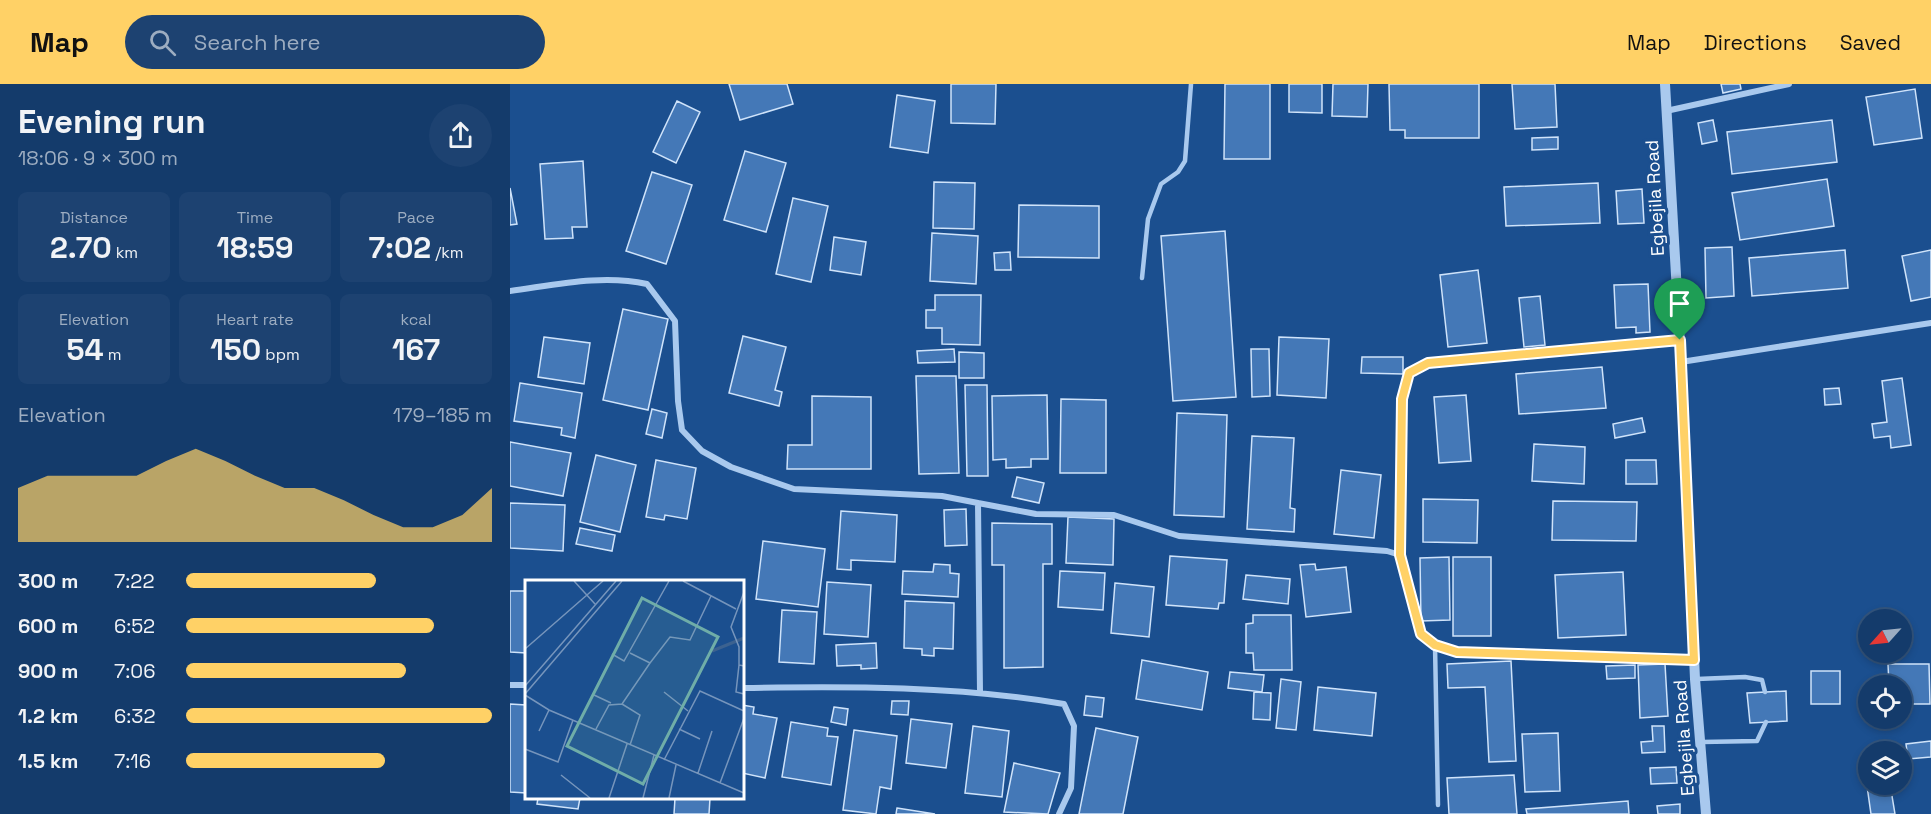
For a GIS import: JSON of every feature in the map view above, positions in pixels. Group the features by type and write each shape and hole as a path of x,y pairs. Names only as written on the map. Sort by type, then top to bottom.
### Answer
{"street":[{"name":"Egbejila Road","path":"1665,84 1680,340 1695,679 1706,814"},
{"path":"1666,111 1789,84"},
{"path":"510,291 603,279 624,279 647,284 675,321 678,401 682,430 702,451 731,467 794,489 942,496 1035,514 1114,515 1179,536 1387,551 1400,555"},
{"path":"1681,362 1931,323"},
{"path":"1680,340 1428,363 1409,373 1402,399 1400,555 1421,634 1435,645 1457,652 1493,655 1694,660"},
{"path":"978,503 980,692"},
{"path":"744,688 827,687 980,692 1064,704 1074,726 1071,788 1059,814"}],"lane":[{"path":"1142,278 1148,219 1161,184 1178,172 1185,161 1191,84"},
{"path":"1435,645 1438,806"},
{"path":"1695,679 1745,677 1762,680 1765,692"},
{"path":"1699,741 1757,741 1766,722"}],"building":[{"path":"729,84 787,84 793,104 740,120"},
{"path":"951,84 996,84 995,124 951,123"},
{"path":"1225,84 1270,84 1270,159 1224,159"},
{"path":"1289,84 1322,84 1322,113 1289,112"},
{"path":"1333,84 1368,84 1367,117 1332,116"},
{"path":"1389,84 1479,84 1479,138 1405,138 1405,130 1390,130"},
{"path":"1512,84 1555,84 1557,127 1515,129"},
{"path":"1721,84 1740,84 1741,89 1723,93"},
{"path":"1915,89 1922,138 1874,145 1866,97"},
{"path":"897,95 935,101 928,153 890,147"},
{"path":"677,101 700,112 676,163 653,152"},
{"path":"1713,120 1717,141 1702,144 1698,123"},
{"path":"1832,120 1837,162 1732,174 1727,132"},
{"path":"1558,137 1558,149 1532,150 1532,138"},
{"path":"745,151 786,163 766,232 724,220"},
{"path":"583,161 587,227 572,227 573,238 545,239 540,164"},
{"path":"652,172 692,185 666,264 626,251"},
{"path":"1827,179 1834,226 1740,240 1732,193"},
{"path":"934,182 975,183 974,229 933,228"},
{"path":"1598,183 1600,223 1506,226 1504,187"},
{"path":"510,188 517,224 510,225"},
{"path":"1642,189 1644,223 1618,224 1616,191"},
{"path":"793,198 828,206 811,282 776,274"},
{"path":"1019,205 1099,206 1099,258 1018,257"},
{"path":"1225,231 1236,397 1173,401 1161,236"},
{"path":"932,233 978,236 976,284 930,281"},
{"path":"834,237 866,242 861,275 830,270"},
{"path":"1732,247 1734,296 1706,298 1705,248"},
{"path":"1845,250 1848,288 1752,296 1749,258"},
{"path":"1931,250 1931,297 1911,301 1902,256"},
{"path":"1010,252 1011,270 995,270 994,253"},
{"path":"1478,270 1487,343 1448,347 1440,275"},
{"path":"1648,284 1650,332 1636,333 1636,327 1616,328 1614,285"},
{"path":"935,295 981,295 980,345 942,344 942,328 926,328 926,310 935,310"},
{"path":"1540,296 1545,345 1524,347 1519,298"},
{"path":"623,309 668,319 648,410 603,400"},
{"path":"743,336 786,347 775,390 782,392 779,406 729,393"},
{"path":"544,337 590,343 584,384 538,377"},
{"path":"1279,337 1329,339 1326,398 1277,395"},
{"path":"954,349 955,362 918,363 917,351"},
{"path":"1251,349 1269,349 1270,396 1252,397"},
{"path":"959,352 984,353 984,378 959,378"},
{"path":"1362,357 1403,357 1403,374 1361,373"},
{"path":"1602,367 1606,408 1519,414 1516,374"},
{"path":"916,376 956,376 959,473 919,474"},
{"path":"1902,378 1911,445 1891,448 1890,436 1874,438 1872,424 1887,422 1882,381"},
{"path":"520,383 582,393 575,438 561,435 562,428 514,421"},
{"path":"965,385 987,385 988,476 967,476"},
{"path":"1839,388 1841,404 1825,405 1824,389"},
{"path":"1047,395 1048,459 1031,459 1031,467 1006,468 1006,459 993,460 992,396"},
{"path":"1466,395 1471,461 1439,463 1434,397"},
{"path":"812,396 871,397 871,469 787,469 788,445 812,445"},
{"path":"1061,399 1106,400 1106,473 1060,473"},
{"path":"652,409 667,413 662,438 646,434"},
{"path":"1177,413 1227,415 1224,517 1174,515"},
{"path":"1642,418 1645,432 1615,438 1613,424"},
{"path":"1252,436 1294,438 1290,508 1295,509 1294,532 1247,529"},
{"path":"510,442 571,453 563,496 510,486"},
{"path":"1534,444 1585,447 1584,484 1532,481"},
{"path":"596,455 636,465 620,532 580,522"},
{"path":"656,460 696,468 687,519 665,515 664,520 646,517"},
{"path":"1626,460 1656,460 1657,484 1626,484"},
{"path":"1341,470 1381,475 1374,538 1334,534"},
{"path":"1017,477 1044,483 1039,503 1012,497"},
{"path":"1423,499 1478,500 1477,543 1423,542"},
{"path":"1553,501 1637,502 1636,541 1552,540"},
{"path":"510,503 565,505 563,551 510,548"},
{"path":"966,509 967,545 945,546 944,510"},
{"path":"841,511 897,515 895,562 851,560 851,570 837,569"},
{"path":"1068,517 1114,519 1113,565 1066,563"},
{"path":"992,523 1052,524 1052,564 1043,564 1043,667 1004,668 1004,565 992,565"},
{"path":"580,528 615,535 612,551 576,544"},
{"path":"763,541 825,549 818,607 756,599"},
{"path":"1170,556 1227,560 1224,603 1219,603 1218,609 1166,605"},
{"path":"1449,557 1450,620 1421,621 1420,558"},
{"path":"1453,557 1491,557 1491,636 1453,636"},
{"path":"934,564 950,565 950,573 959,574 958,597 902,594 903,571 933,572"},
{"path":"1315,564 1316,570 1346,567 1351,612 1306,617 1300,565"},
{"path":"1060,571 1105,573 1103,610 1058,607"},
{"path":"1623,572 1626,635 1558,638 1555,575"},
{"path":"1246,575 1290,579 1288,604 1243,599"},
{"path":"827,582 871,585 868,637 824,634"},
{"path":"1115,583 1154,587 1149,637 1111,633"},
{"path":"510,591 525,591 525,653 510,652"},
{"path":"905,601 954,603 953,649 934,648 934,656 922,655 922,649 904,648"},
{"path":"782,610 817,612 814,664 779,662"},
{"path":"1253,615 1291,615 1292,670 1254,670 1253,653 1246,653 1246,624 1253,623"},
{"path":"876,643 877,668 861,669 861,665 837,666 836,645"},
{"path":"1142,660 1208,672 1202,710 1136,699"},
{"path":"1511,661 1516,761 1489,762 1485,687 1448,688 1447,664"},
{"path":"1665,664 1668,716 1640,718 1638,665"},
{"path":"1888,664 1929,664 1930,704 1912,704 1912,675 1888,675"},
{"path":"1635,665 1635,678 1607,679 1606,666"},
{"path":"1811,671 1840,671 1840,704 1811,704"},
{"path":"1230,672 1264,675 1262,692 1228,688"},
{"path":"1281,679 1301,682 1296,730 1276,728"},
{"path":"1318,687 1376,693 1372,736 1314,730"},
{"path":"1786,691 1787,721 1750,723 1747,693"},
{"path":"1254,692 1271,693 1270,720 1253,719"},
{"path":"1086,696 1104,698 1102,717 1084,715"},
{"path":"892,701 909,701 908,715 891,714"},
{"path":"510,704 525,705 525,793 510,792"},
{"path":"744,705 754,707 753,714 777,718 765,778 744,773"},
{"path":"834,707 848,709 846,725 831,722"},
{"path":"911,719 952,724 946,768 906,763"},
{"path":"791,722 828,728 827,736 838,737 831,785 782,777"},
{"path":"973,726 1009,731 1002,797 965,793"},
{"path":"1652,726 1664,726 1665,752 1642,753 1641,742 1653,741"},
{"path":"1096,728 1138,737 1123,814 1079,814"},
{"path":"854,730 897,736 891,789 880,787 876,814 843,810"},
{"path":"1558,733 1560,791 1525,792 1522,734"},
{"path":"1931,741 1931,757 1912,759 1912,743"},
{"path":"1014,763 1060,773 1048,814 1004,812"},
{"path":"1676,767 1677,783 1651,784 1650,768"},
{"path":"1514,775 1517,814 1449,814 1447,778"},
{"path":"1868,795 1892,795 1895,814 1871,814"},
{"path":"538,799 580,799 578,809 537,804"},
{"path":"675,799 710,799 709,814 674,814"},
{"path":"1628,801 1629,814 1527,814 1526,809"},
{"path":"1680,804 1680,814 1658,814 1657,806"},
{"path":"897,808 935,814 896,814"}],"route":[{"path":"1680,340 1694,660 1457,652 1435,645 1421,634 1400,555 1402,399 1409,373 1428,363 1680,340"}]}
